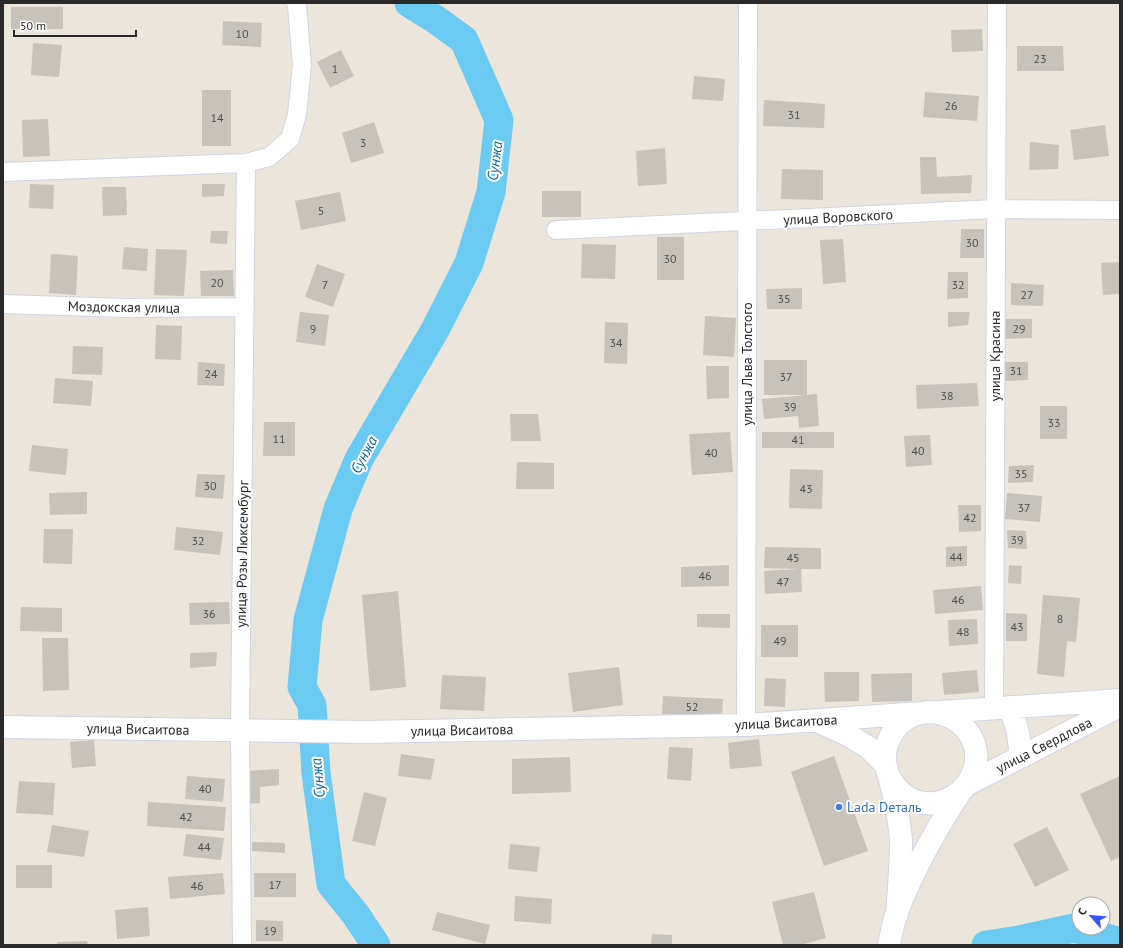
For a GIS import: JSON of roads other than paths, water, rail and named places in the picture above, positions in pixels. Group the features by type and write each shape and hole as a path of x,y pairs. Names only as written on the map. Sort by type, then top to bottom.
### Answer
{"street":[{"path":"3,172 246,163 268,157 290,139 298,115 302,65 296,3"},
{"name":"улица Льва Толстого","path":"746,725 748,3"},
{"name":"улица Красина","path":"997,3 995,209 1002,708"},
{"name":"улица Розы Люксембург","path":"242,945 240,730 246,163"},
{"name":"улица Воровского","path":"556,230 995,209 1120,210"},
{"name":"Моздокская улица","path":"3,304 126,308 245,307"},
{"name":"улица Висаитова","path":"3,727 364,732 746,725 1120,700"},
{"name":"улица Свердлова","path":"963,789 1020,757 1120,706"},
{"path":"1002,708 1016,724 1020,738 1020,757"},
{"path":"889,945 897,914 912,875 943,818 974,772 976,758 974,744 969,732 960,722 948,715 928,712 908,718 897,726 885,750 887,771 900,839 900,873 897,914"},
{"path":"816,720 848,735 868,747 887,771 897,788 907,797 920,802 940,802 947,800 963,789"}],"waterway":[{"name":"Сунжа","path":"376,945 356,915 331,884 316,773 312,705 302,687 308,620 338,509 359,459 435,330 469,263 491,192 499,120 464,40 435,19 409,3"},
{"name":"Сунжа","path":"986,945 1019,940 1074,928 1120,942"}],"place":[{"name":"Lada Dеталь","path":"839,807"}]}
